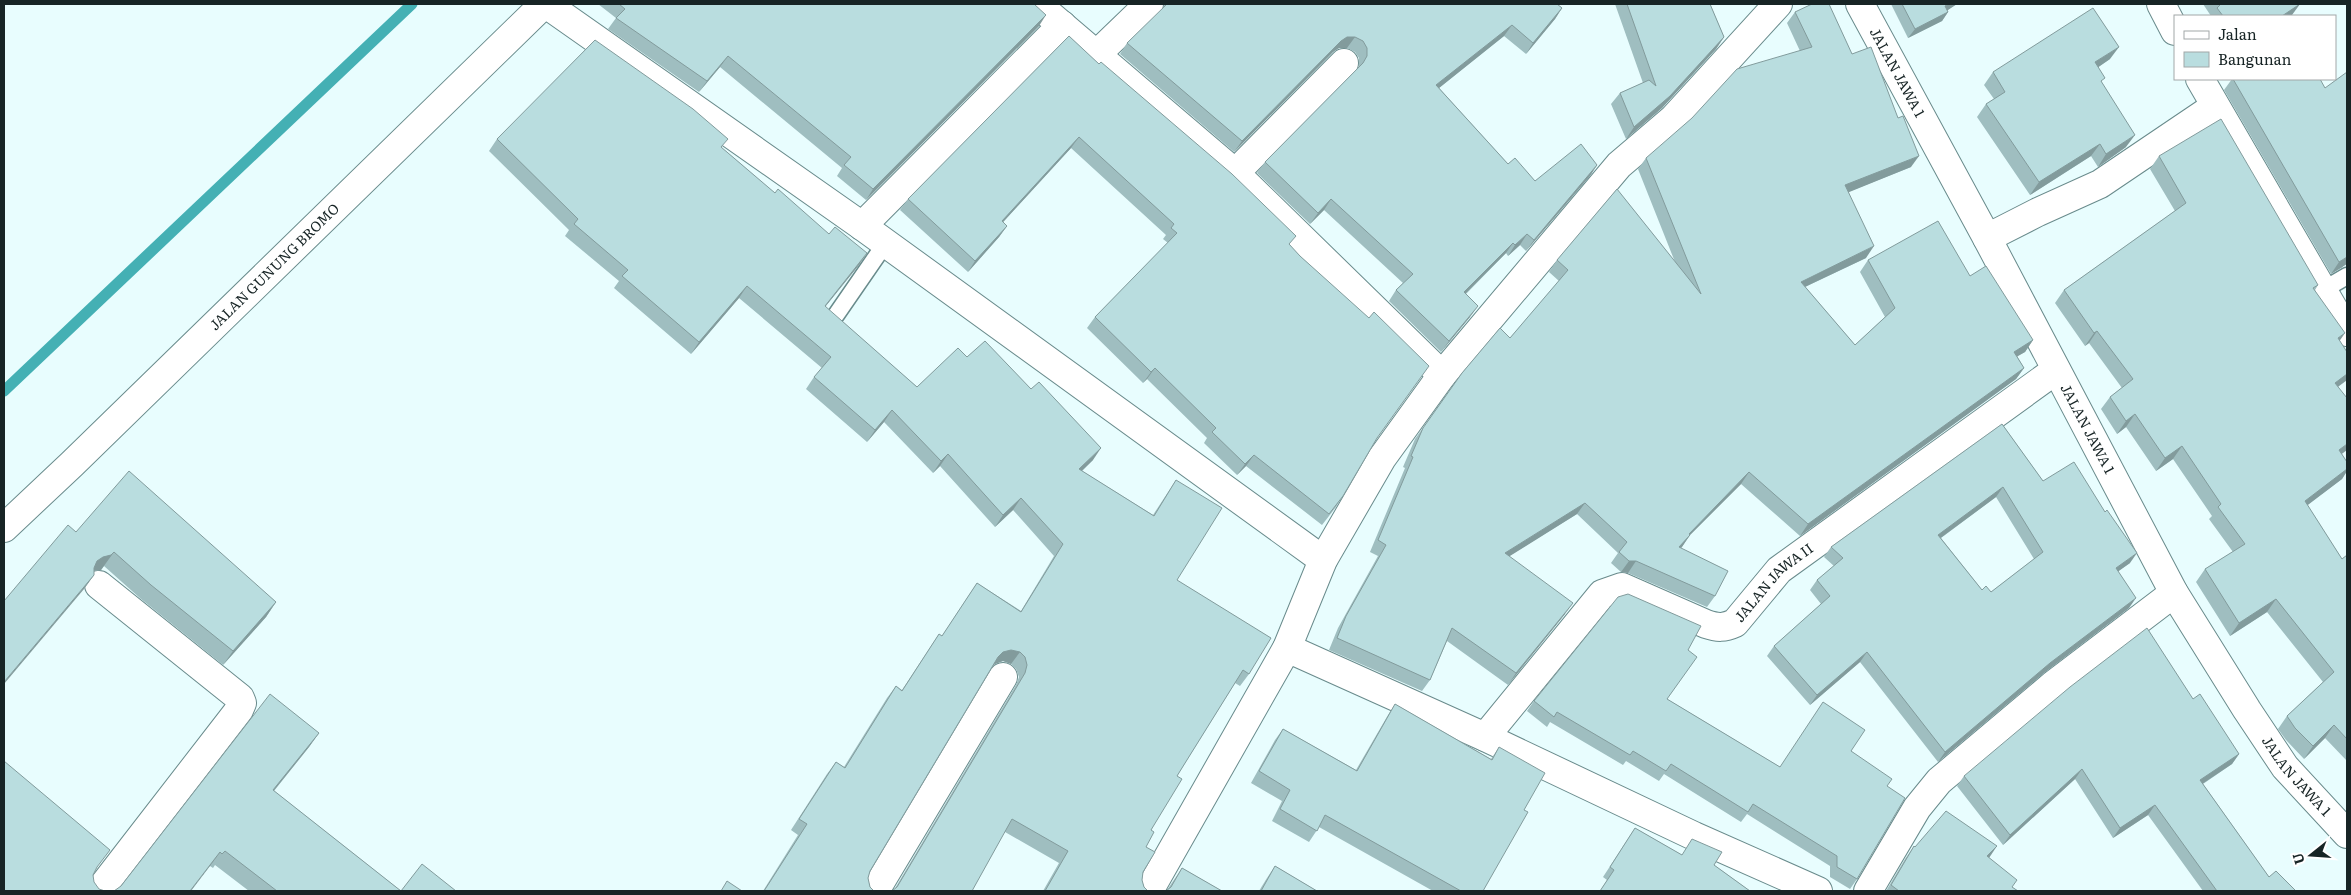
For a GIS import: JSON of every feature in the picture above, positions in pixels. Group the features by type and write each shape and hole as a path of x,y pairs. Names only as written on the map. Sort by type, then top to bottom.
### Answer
{"street":[{"path":"545,4 862,226 1323,560"},
{"name":"JALAN GUNUNG BROMO","path":"4,528 545,4"},
{"path":"1037,4 1235,172 1442,375"},
{"path":"1096,55 1150,4"},
{"path":"1149,891 1287,648 1323,560 1382,458 1442,375 1619,165 1673,119 1778,4"},
{"name":"JALAN JAWA 1","path":"1860,4 1987,238 2174,593 2246,710 2285,767 2347,834"},
{"path":"2161,4 2174,29"},
{"path":"862,226 1062,25"},
{"path":"1235,172 1344,63"},
{"path":"2200,80 2214,107 2324,290 2347,332"},
{"path":"1987,238 2100,184 2214,107"},
{"name":"JALAN JAWA II","path":"1485,737 1602,594 1622,587 1719,629 1735,623 1779,570 2056,370"},
{"path":"98,891 242,704 240,698 99,585"},
{"path":"1868,891 1917,808 1939,781 2054,685 2174,593"},
{"path":"1287,648 1485,737 1781,885 1818,891"},
{"path":"875,891 1003,677"}],"lane":[{"path":"836,315 885,244"},
{"path":"2324,290 2347,276"}],"building":[{"path":"619,4 1034,4 1046,15 873,189 844,165 851,157 728,56 707,81 616,18 625,9"},
{"path":"1167,4 1557,4 1562,8 1533,43 1512,25 1436,85 1508,164 1515,158 1535,181 1581,144 1597,165 1534,240 1527,234 1515,245 1513,243 1464,292 1478,306 1449,341 1396,290 1413,274 1331,199 1318,213 1265,162 1363,63 1367,56 1367,48 1363,41 1355,37 1347,37 1341,41 1242,141 1127,43"},
{"path":"1627,4 1710,4 1724,37 1670,96 1634,127 1620,93 1649,80 1656,86"},
{"path":"1812,4 1829,4 1852,54 1871,47 1898,118 1903,116 1919,156 1845,185 1874,246 1801,282 1855,345 1895,308 1868,260 1938,221 1970,276 1986,266 2033,340 2014,352 2024,368 1808,524 1749,472 1689,534 1679,547 1728,571 1715,596 1636,561 1629,561 1619,552 1627,542 1585,503 1505,553 1573,603 1516,673 1452,628 1430,680 1337,638 1346,616 1386,545 1378,540 1413,457 1411,456 1423,428 1462,373 1500,328 1510,338 1568,270 1557,260 1617,189 1701,294 1646,158 1692,118 1737,69 1812,47 1795,12"},
{"path":"1902,4 1949,4 1945,6 1948,12 1915,29"},
{"path":"2300,4 2284,15 2222,15 2217,8 2220,5"},
{"path":"2093,8 2119,47 2095,62 2105,78 2101,81 2135,135 2106,154 2100,144 2039,182 1986,104 2005,92 1993,72"},
{"path":"1069,36 1099,64 1101,62 1232,174 1296,236 1289,244 1300,256 1369,318 1374,312 1429,366 1377,438 1343,496 1329,514 1254,455 1245,464 1212,432 1216,428 1155,368 1151,372 1095,317 1177,233 1171,228 1174,224 1079,137 1002,221 1007,226 975,261 908,199"},
{"path":"595,40 693,109 728,139 721,147 775,193 778,189 829,234 835,227 867,253 825,306 917,387 958,348 967,357 985,341 1031,389 1039,382 1101,448 1079,469 1154,516 1176,480 1222,508 1177,580 1271,638 1249,674 1243,670 1177,776 1182,779 1151,830 1154,832 1146,847 1155,852 1143,872 1142,880 1144,887 1148,891 1045,891 1068,851 1012,819 972,891 892,891 897,887 1025,673 1027,665 1025,657 1020,652 1011,650 1003,652 998,657 870,871 868,878 870,887 874,891 764,891 807,824 799,819 836,762 845,768 896,686 902,691 939,634 942,636 977,583 1021,612 1063,544 1021,498 1003,515 948,454 941,461 892,410 875,430 814,377 831,357 747,286 699,342 622,276 628,270 574,224 578,219 497,139"},
{"path":"2347,72 2347,257 2339,262 2234,80 2321,80 2325,88"},
{"path":"2221,119 2318,285 2313,288 2345,333 2338,338 2347,352 2347,374 2335,383 2347,398 2347,444 2339,450 2347,462 2347,469 2305,501 2342,559 2347,555 2347,739 2334,725 2313,746 2295,728 2287,716 2334,672 2276,599 2239,623 2205,569 2245,544 2218,507 2221,504 2182,446 2165,458 2135,414 2126,421 2110,397 2133,379 2097,331 2094,333 2064,290 2186,203 2159,156"},
{"path":"2002,424 2043,481 2074,462 2105,512 2107,510 2137,553 2116,568 2136,598 2050,663 1945,752 1867,652 1817,695 1774,646 1830,596 1817,580 1843,558 1831,547","holes":["2003,487 2043,552 1991,592 1986,586 1982,590 1938,535"]},
{"path":"129,471 276,602 233,651 151,585 114,552 97,561 94,575 4,682 4,601 68,525 76,532"},
{"path":"1628,594 1701,626 1688,650 1697,657 1667,699 1780,767 1823,702 1865,730 1851,751 1892,779 1887,786 1905,798 1857,879 1837,867 1837,856 1753,804 1748,812 1671,764 1666,771 1633,751 1630,755 1557,712 1554,717 1534,701 1618,597"},
{"path":"2147,628 2193,699 2200,694 2239,754 2200,780 2269,877 2276,871 2296,891 2217,891 2155,805 2120,828 2082,769 2010,835 1964,776 2070,687"},
{"path":"270,694 319,733 273,790 401,891 277,891 225,851 222,854 220,852 190,891 114,891 121,886"},
{"path":"1395,704 1492,760 1499,747 1545,773 1524,810 1528,812 1483,891 1461,891 1325,815 1317,831 1280,809 1290,790 1259,771 1283,729 1357,771"},
{"path":"4,761 110,850 93,875 94,882 99,889 105,891 4,891"},
{"path":"1946,811 1997,846 1987,856 2017,880 2012,887 2018,891 1899,891 1891,885 1914,846"},
{"path":"1635,828 1682,855 1692,839 1722,852 1714,865 1750,891 1600,891 1614,870 1610,867"},
{"path":"422,864 456,891 401,891"},
{"path":"1275,866 1317,891 1261,891"},
{"path":"1182,868 1222,891 1166,891 1171,887"},
{"path":"727,881 742,891 721,891"}],"waterway":[{"path":"4,391 412,4"}]}
